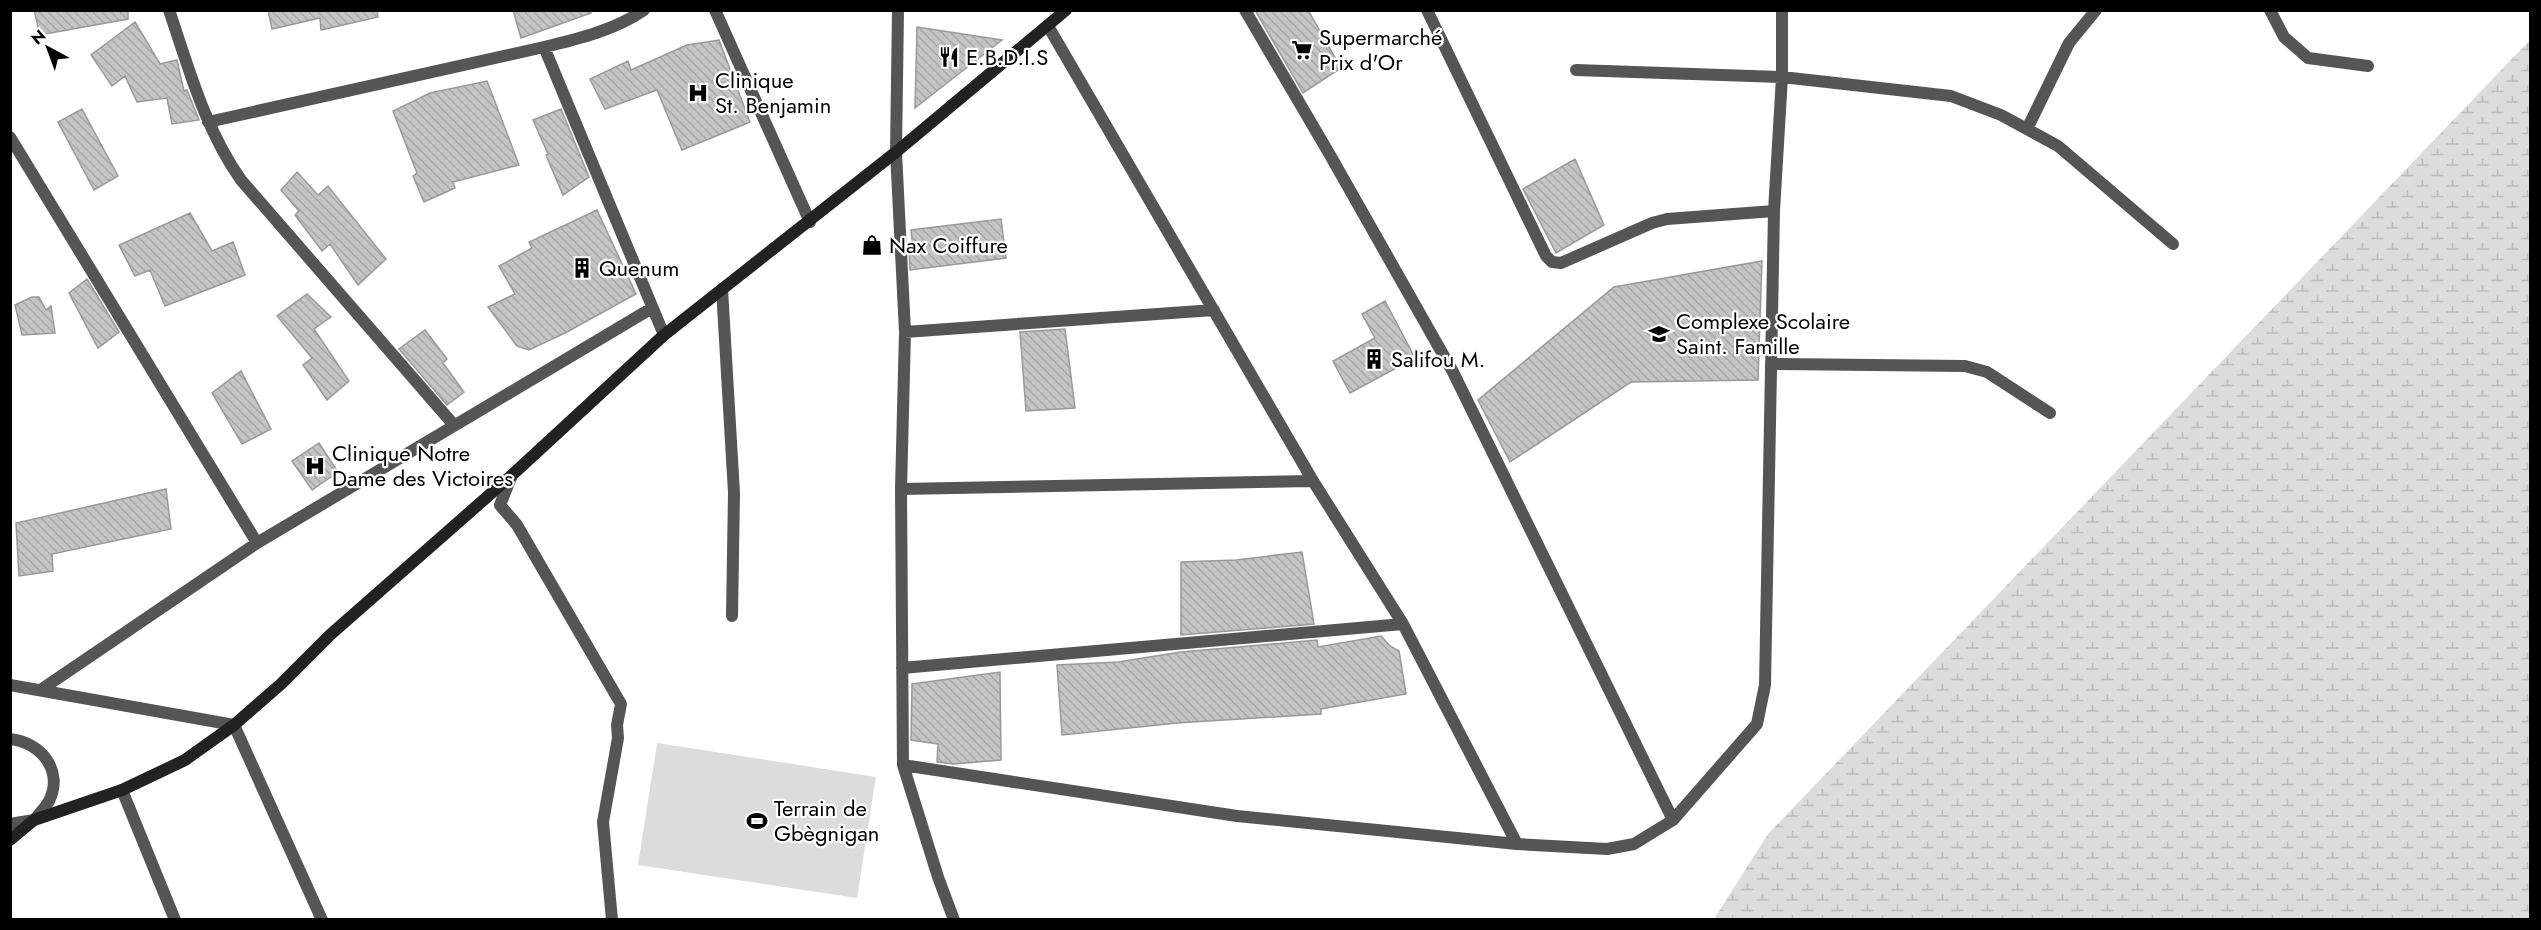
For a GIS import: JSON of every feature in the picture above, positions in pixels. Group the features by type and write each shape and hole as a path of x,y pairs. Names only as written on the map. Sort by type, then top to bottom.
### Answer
{"main road":[{"path":"10,840 33,820 122,790 185,760 234,725 281,684 330,635 512,475 664,334 810,222 1066,10"}],"street":[{"path":"169,10 208,122 223,154 241,180 453,424"},
{"path":"208,122 584,37 627,20 644,10"},
{"path":"715,10 810,222"},
{"path":"898,10 896,152 905,332 901,489 903,765 954,920"},
{"path":"1245,10 1453,372 1673,820"},
{"path":"1427,10 1546,256 1552,262 1561,263 1652,223 1667,219 1774,211"},
{"path":"903,765 1237,816 1516,844 1606,849 1634,844 1673,820 1757,724 1766,685 1774,211 1782,77 1782,10"},
{"path":"2027,129 2069,43 2097,10"},
{"path":"2270,10 2284,37 2308,58 2368,66"},
{"path":"1048,26 1313,480 1403,624 1516,844"},
{"path":"544,47 664,334"},
{"path":"1576,70 1782,77 1951,96 2001,115 2058,146 2173,244"},
{"path":"10,137 256,543"},
{"path":"722,289 734,494 732,616"},
{"path":"42,689 256,543 453,424 652,308"},
{"path":"905,332 1214,310"},
{"path":"1772,364 1965,366 1987,372 2050,413"},
{"path":"512,475 500,505 517,525 621,704 617,725 618,738 603,822 612,920"},
{"path":"901,489 1313,480"},
{"path":"902,668 1403,624"},
{"path":"10,685 234,725 322,920"},
{"path":"10,824 33,820 48,803 52,792 52,771 42,751 14,739"},
{"path":"122,790 175,920"}],"green space":[{"path":"2530,40 2530,919 1714,919 1768,834"},
{"name":"Terrain de Gbègnigan","path":"657,743 876,777 857,898 638,865"}],"building":[{"path":"34,10 128,10 128,19 40,35"},
{"path":"268,10 377,10 378,17 321,30 320,18 272,29"},
{"path":"513,10 590,10 591,13 521,38"},
{"name":"Supermarché Prix d'Or","path":"1255,10 1308,10 1341,68 1303,93"},
{"path":"135,22 160,64 177,60 184,91 187,90 199,120 172,124 167,98 137,102 125,76 112,86 91,55"},
{"name":"E.B.D.I.S","path":"917,27 1002,40 915,108"},
{"name":"Clinique St. Benjamin","path":"719,40 750,122 682,150 657,90 605,109 590,79 628,61 631,70 687,45"},
{"path":"487,81 519,165 453,182 455,188 424,202 413,176 417,173 393,111 430,93"},
{"path":"82,109 118,176 94,190 58,122"},
{"path":"561,109 589,177 563,195 533,120"},
{"path":"1575,159 1604,225 1556,253 1523,189"},
{"path":"297,172 318,195 328,186 386,259 358,285 330,244 322,251 295,215 299,211 281,190"},
{"name":"Quenum","path":"597,210 636,294 529,350 517,346 488,307 515,294 499,266 532,248 529,242"},
{"path":"190,213 212,251 233,242 245,275 165,306 150,270 135,276 119,245"},
{"path":"1001,219 1006,258 910,270 909,249 913,249 911,230"},
{"name":"Complexe Scolaire Saint. Famille","path":"1762,261 1758,380 1631,382 1510,462 1478,400 1614,287"},
{"path":"87,279 119,332 98,348 69,293"},
{"path":"307,294 331,317 314,329 349,381 327,400 303,365 312,358 277,316"},
{"path":"32,297 39,297 46,310 51,306 55,333 22,335 15,305"},
{"name":"Salifou M.","path":"1385,301 1415,358 1350,393 1333,361 1375,338 1362,314"},
{"path":"1065,329 1075,408 1026,411 1020,332"},
{"path":"425,330 447,359 443,363 464,392 447,405 399,349"},
{"path":"241,371 271,429 242,444 212,393"},
{"name":"Clinique Notre Dame des Victoires","path":"319,443 338,472 312,490 292,461"},
{"path":"166,489 171,529 52,554 53,571 19,576 16,523"},
{"path":"1302,552 1314,624 1181,635 1181,562 1236,560"},
{"path":"1381,636 1390,646 1399,651 1406,694 1321,709 1321,714 1177,723 1062,735 1057,665 1118,662 1181,652 1317,640 1318,647"},
{"path":"1000,672 1001,760 954,764 937,762 938,744 911,740 912,684"}],"place":[{"name":"Supermarché Prix d'Or","path":"1302,50"},
{"name":"E.B.D.I.S","path":"949,57"},
{"name":"Clinique St. Benjamin","path":"698,93"},
{"name":"Nax Coiffure","path":"872,245"},
{"name":"Quenum","path":"582,268"},
{"name":"Complexe Scolaire Saint. Famille","path":"1659,334"},
{"name":"Salifou M.","path":"1374,359"},
{"name":"Clinique Notre Dame des Victoires","path":"315,466"},
{"name":"Terrain de Gbègnigan","path":"757,821"}]}
